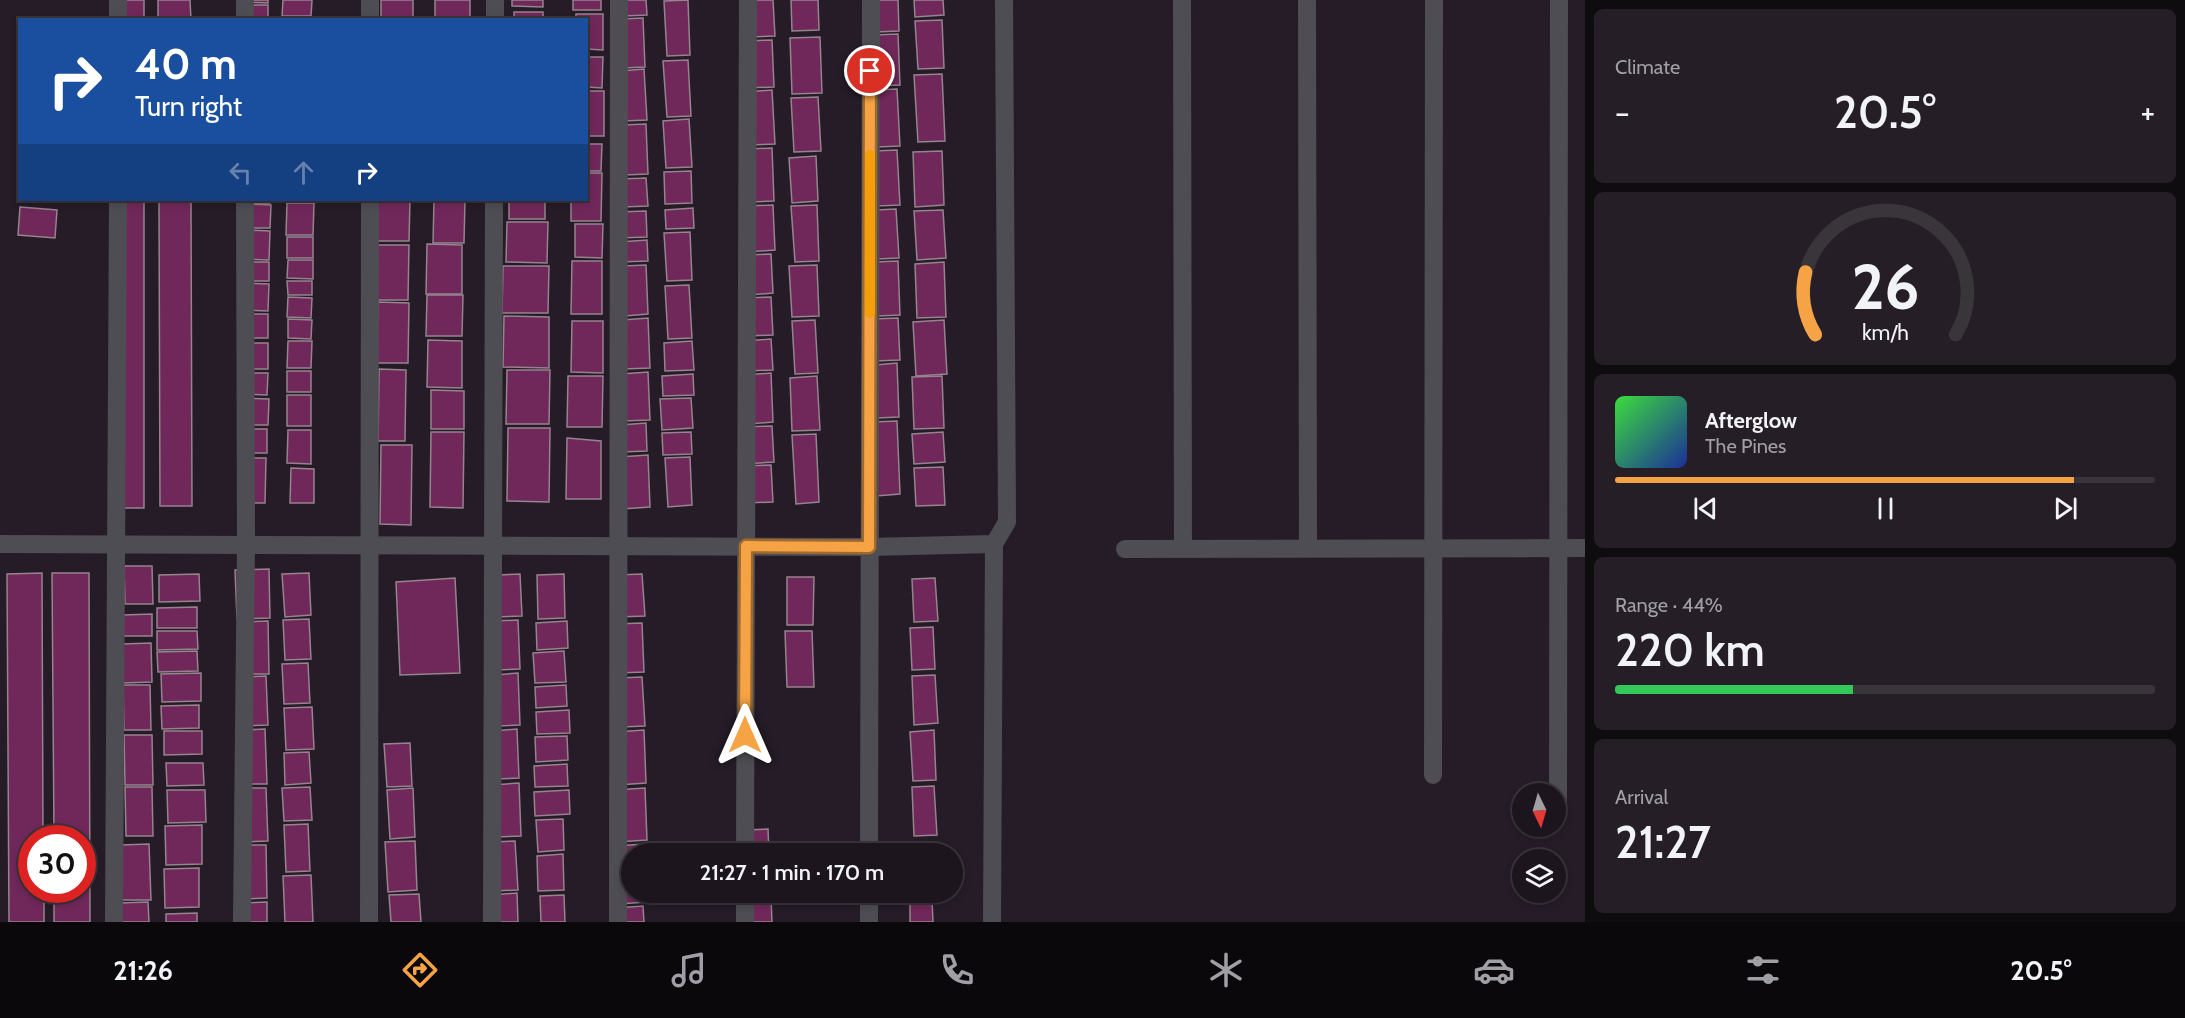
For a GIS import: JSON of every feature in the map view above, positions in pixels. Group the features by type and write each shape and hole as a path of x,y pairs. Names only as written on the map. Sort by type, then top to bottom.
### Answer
{"street":[{"path":"118,0 118,18"},
{"path":"245,0 245,18"},
{"path":"370,0 370,18"},
{"path":"495,0 495,18"},
{"path":"618,922 619,0"},
{"path":"745,843 747,0"},
{"path":"869,843 870,0"},
{"path":"992,922 994,544 1007,522 1004,0"},
{"path":"1182,0 1183,548"},
{"path":"1306,0 1308,548"},
{"path":"1432,776 1434,0"},
{"path":"1558,783 1560,0"},
{"path":"114,922 118,201"},
{"path":"242,922 246,544 245,201"},
{"path":"369,922 370,201"},
{"path":"492,922 494,201"},
{"path":"0,544 869,547 994,544"},
{"path":"1125,549 1585,548"},
{"path":"745,903 745,922"},
{"path":"869,903 869,922"}],"building":[{"path":"115,0 144,0 144,18 115,18"},
{"path":"158,0 190,0 191,18 158,18"},
{"path":"242,0 268,0 268,3 242,2"},
{"path":"283,0 312,0 311,16 282,16"},
{"path":"381,0 413,0 413,18 381,18"},
{"path":"435,0 470,0 470,18 435,18"},
{"path":"512,0 543,0 543,7 512,6"},
{"path":"573,0 601,0 601,10 573,10"},
{"path":"623,0 646,0 647,15 624,16"},
{"path":"688,0 690,55 667,56 664,1"},
{"path":"747,0 773,0 775,36 749,37"},
{"path":"791,0 818,0 819,30 792,31"},
{"path":"875,0 898,0 899,31 876,32"},
{"path":"914,0 943,0 944,15 915,17"},
{"path":"242,5 268,5 268,18 242,18"},
{"path":"514,12 543,12 543,18 514,18"},
{"path":"576,14 603,14 603,50 588,49 588,18 576,18"},
{"path":"643,18 645,67 623,68 621,19"},
{"path":"942,20 944,68 918,69 915,21"},
{"path":"898,34 900,85 877,86 874,35"},
{"path":"820,37 822,93 792,94 790,38"},
{"path":"772,40 774,87 747,88 744,41"},
{"path":"588,57 603,57 602,88 588,87"},
{"path":"688,60 691,116 667,117 663,61"},
{"path":"644,69 647,120 623,121 620,71"},
{"path":"942,74 945,141 918,142 914,75"},
{"path":"897,89 900,146 877,147 875,90"},
{"path":"772,90 775,144 748,145 745,92"},
{"path":"588,91 604,91 604,136 588,136"},
{"path":"818,97 821,151 794,152 791,98"},
{"path":"689,119 692,167 666,168 663,121"},
{"path":"646,124 648,174 624,175 621,125"},
{"path":"588,144 602,144 601,171 588,171"},
{"path":"772,148 774,201 749,202 747,149"},
{"path":"897,150 900,205 877,206 874,151"},
{"path":"942,151 944,205 915,207 913,152"},
{"path":"816,156 818,201 792,203 789,158"},
{"path":"691,171 692,203 665,204 664,172"},
{"path":"588,173 602,173 601,221 571,221 571,201 588,201"},
{"path":"646,178 648,206 622,207 620,179"},
{"path":"116,201 144,201 144,508 116,508"},
{"path":"159,201 191,201 192,506 160,506"},
{"path":"244,201 270,201 270,203 244,203"},
{"path":"375,201 410,201 409,241 375,241"},
{"path":"434,201 465,201 464,243 433,243"},
{"path":"509,201 545,201 545,219 509,219"},
{"path":"287,203 314,203 313,235 286,235"},
{"path":"244,204 271,205 270,228 244,228"},
{"path":"773,205 775,250 748,252 745,206"},
{"path":"817,205 819,261 795,262 791,206"},
{"path":"20,207 57,210 55,238 18,235"},
{"path":"693,208 694,228 666,229 665,210"},
{"path":"896,209 899,258 877,259 875,210"},
{"path":"943,210 946,258 917,260 914,211"},
{"path":"646,211 647,237 619,238 618,212"},
{"path":"507,222 548,222 547,263 506,262"},
{"path":"575,224 603,224 602,258 575,257"},
{"path":"245,230 270,231 269,260 244,259"},
{"path":"690,232 692,280 667,281 664,233"},
{"path":"287,237 313,237 313,258 287,258"},
{"path":"647,240 648,261 620,262 619,242"},
{"path":"427,244 462,245 462,294 426,294"},
{"path":"377,245 409,245 408,300 376,300"},
{"path":"771,254 773,293 749,295 747,255"},
{"path":"288,260 313,260 313,279 287,278"},
{"path":"572,261 602,261 602,314 571,314"},
{"path":"898,261 900,315 878,316 875,262"},
{"path":"243,262 269,262 269,281 243,281"},
{"path":"944,262 946,317 917,318 915,264"},
{"path":"646,265 648,314 625,316 622,266"},
{"path":"817,265 819,316 792,317 789,266"},
{"path":"503,266 549,266 548,313 502,313"},
{"path":"287,281 312,281 312,295 288,295"},
{"path":"243,283 269,284 268,311 243,310"},
{"path":"689,285 692,338 668,339 665,286"},
{"path":"427,295 463,295 462,336 426,336"},
{"path":"288,297 312,298 311,318 287,317"},
{"path":"771,297 773,335 748,336 745,298"},
{"path":"378,302 409,303 408,363 377,363"},
{"path":"242,314 268,314 268,338 242,338"},
{"path":"504,316 549,317 549,368 503,367"},
{"path":"648,318 650,368 624,369 622,320"},
{"path":"898,318 900,360 875,361 873,319"},
{"path":"288,319 312,320 311,339 288,338"},
{"path":"815,320 818,373 795,374 792,321"},
{"path":"944,320 947,374 916,376 913,322"},
{"path":"572,321 603,321 603,373 571,372"},
{"path":"771,339 773,370 746,371 744,341"},
{"path":"428,340 462,341 462,388 427,387"},
{"path":"288,341 312,341 311,368 287,368"},
{"path":"692,341 694,370 665,371 664,343"},
{"path":"244,343 268,343 268,369 243,369"},
{"path":"897,363 899,417 877,418 875,365"},
{"path":"379,369 406,370 405,441 378,441"},
{"path":"507,370 550,370 549,424 506,424"},
{"path":"287,371 311,371 311,392 287,392"},
{"path":"648,372 650,420 623,421 621,374"},
{"path":"242,373 268,373 267,395 242,394"},
{"path":"771,373 773,422 748,424 745,375"},
{"path":"693,374 694,395 663,396 662,376"},
{"path":"568,376 603,376 602,427 567,427"},
{"path":"817,376 820,430 792,431 790,378"},
{"path":"942,376 944,428 914,429 912,377"},
{"path":"431,390 464,391 464,429 431,429"},
{"path":"287,395 311,395 311,426 287,426"},
{"path":"244,398 269,399 268,425 243,425"},
{"path":"691,398 693,428 662,430 660,399"},
{"path":"897,421 900,494 876,496 872,422"},
{"path":"646,423 647,451 621,452 620,425"},
{"path":"772,426 774,462 743,464 741,427"},
{"path":"508,428 550,428 549,502 507,501"},
{"path":"242,429 267,429 267,453 241,453"},
{"path":"288,430 311,430 311,464 287,463"},
{"path":"431,432 464,432 463,508 430,507"},
{"path":"691,432 692,454 663,455 662,433"},
{"path":"943,432 945,462 914,464 912,434"},
{"path":"816,434 819,502 796,504 792,435"},
{"path":"567,438 601,441 601,499 566,499"},
{"path":"381,445 412,445 411,525 380,524"},
{"path":"648,455 650,507 622,509 619,457"},
{"path":"690,457 692,505 668,507 665,458"},
{"path":"241,458 266,458 265,503 240,503"},
{"path":"771,465 773,502 744,503 741,466"},
{"path":"943,467 945,505 916,506 914,468"},
{"path":"291,468 314,469 314,503 290,503"},
{"path":"124,566 152,566 153,604 125,604"},
{"path":"269,569 270,618 237,619 235,570"},
{"path":"42,573 43,825 18,825 18,903 44,903 44,922 9,922 7,574"},
{"path":"52,573 89,573 90,825 54,825"},
{"path":"309,573 311,615 285,617 282,574"},
{"path":"199,574 200,601 159,602 159,575"},
{"path":"520,574 522,616 498,617 496,575"},
{"path":"564,574 565,618 538,619 537,575"},
{"path":"642,574 645,616 618,617 616,575"},
{"path":"787,577 814,577 813,625 787,625"},
{"path":"455,578 460,673 400,675 396,582"},
{"path":"935,578 938,621 914,622 912,579"},
{"path":"197,607 197,628 157,628 157,608"},
{"path":"152,614 152,636 123,636 123,615"},
{"path":"309,619 311,659 285,660 283,620"},
{"path":"518,620 520,669 496,670 493,621"},
{"path":"268,621 269,674 241,674 239,622"},
{"path":"567,621 568,648 537,650 536,623"},
{"path":"642,623 644,672 617,673 615,624"},
{"path":"933,627 935,669 912,670 910,628"},
{"path":"157,631 197,631 198,649 157,650"},
{"path":"785,631 812,631 814,687 787,687"},
{"path":"151,643 152,682 123,683 122,644"},
{"path":"197,651 198,671 158,672 157,652"},
{"path":"564,651 566,682 535,683 533,653"},
{"path":"308,663 310,703 284,704 282,664"},
{"path":"201,673 201,701 162,702 161,674"},
{"path":"518,673 520,725 498,726 495,675"},
{"path":"935,675 938,723 914,725 912,676"},
{"path":"266,676 268,725 243,726 241,677"},
{"path":"642,677 645,726 621,727 618,678"},
{"path":"123,685 150,685 151,730 124,730"},
{"path":"566,685 567,706 536,708 535,687"},
{"path":"199,705 199,728 162,729 161,706"},
{"path":"312,707 314,749 286,750 284,708"},
{"path":"569,710 570,733 537,734 536,712"},
{"path":"265,729 267,784 242,784 241,730"},
{"path":"517,729 519,778 496,779 494,731"},
{"path":"644,730 646,783 618,785 615,732"},
{"path":"934,730 936,780 913,781 910,732"},
{"path":"164,731 202,731 202,754 164,755"},
{"path":"124,735 152,735 153,785 125,785"},
{"path":"567,736 568,760 536,762 535,737"},
{"path":"410,743 412,786 387,787 384,744"},
{"path":"309,752 311,783 285,785 284,753"},
{"path":"166,763 203,763 204,785 167,786"},
{"path":"567,764 568,786 535,787 534,766"},
{"path":"519,783 521,836 494,837 492,785"},
{"path":"934,786 937,835 914,836 912,787"},
{"path":"125,787 152,787 153,836 126,836"},
{"path":"310,787 312,820 284,821 282,788"},
{"path":"244,788 266,788 268,841 245,842"},
{"path":"413,788 415,837 390,839 387,790"},
{"path":"645,788 647,840 617,842 614,790"},
{"path":"167,790 205,790 206,822 168,823"},
{"path":"569,790 570,814 535,816 534,792"},
{"path":"563,819 564,850 538,852 536,820"},
{"path":"308,824 310,871 286,872 284,825"},
{"path":"202,825 202,864 166,865 165,826"},
{"path":"768,829 769,843 746,843 745,830"},
{"path":"415,841 417,890 388,892 385,842"},
{"path":"515,841 518,890 493,891 491,842"},
{"path":"149,844 151,900 122,900 121,845"},
{"path":"241,845 266,845 267,898 242,899"},
{"path":"616,846 621,846 621,903 633,903 619,904"},
{"path":"563,854 564,890 538,891 537,856"},
{"path":"199,868 199,907 165,908 164,869"},
{"path":"311,875 313,922 285,922 283,876"},
{"path":"517,893 518,922 492,922 491,895"},
{"path":"419,894 421,922 391,922 389,895"},
{"path":"564,895 565,922 541,922 540,896"},
{"path":"148,902 149,922 120,922 119,903"},
{"path":"267,902 267,922 240,922 240,903"},
{"path":"54,903 90,903 90,922 54,922"},
{"path":"746,903 771,903 772,922 747,922"},
{"path":"910,903 932,903 933,922 910,922"},
{"path":"643,906 644,922 616,922 616,908"},
{"path":"197,913 197,922 166,922 166,914"}],"slow traffic":[{"path":"870,155 870,313"}],"route":[{"path":"745,735 746,546 869,547 870,71"}]}
